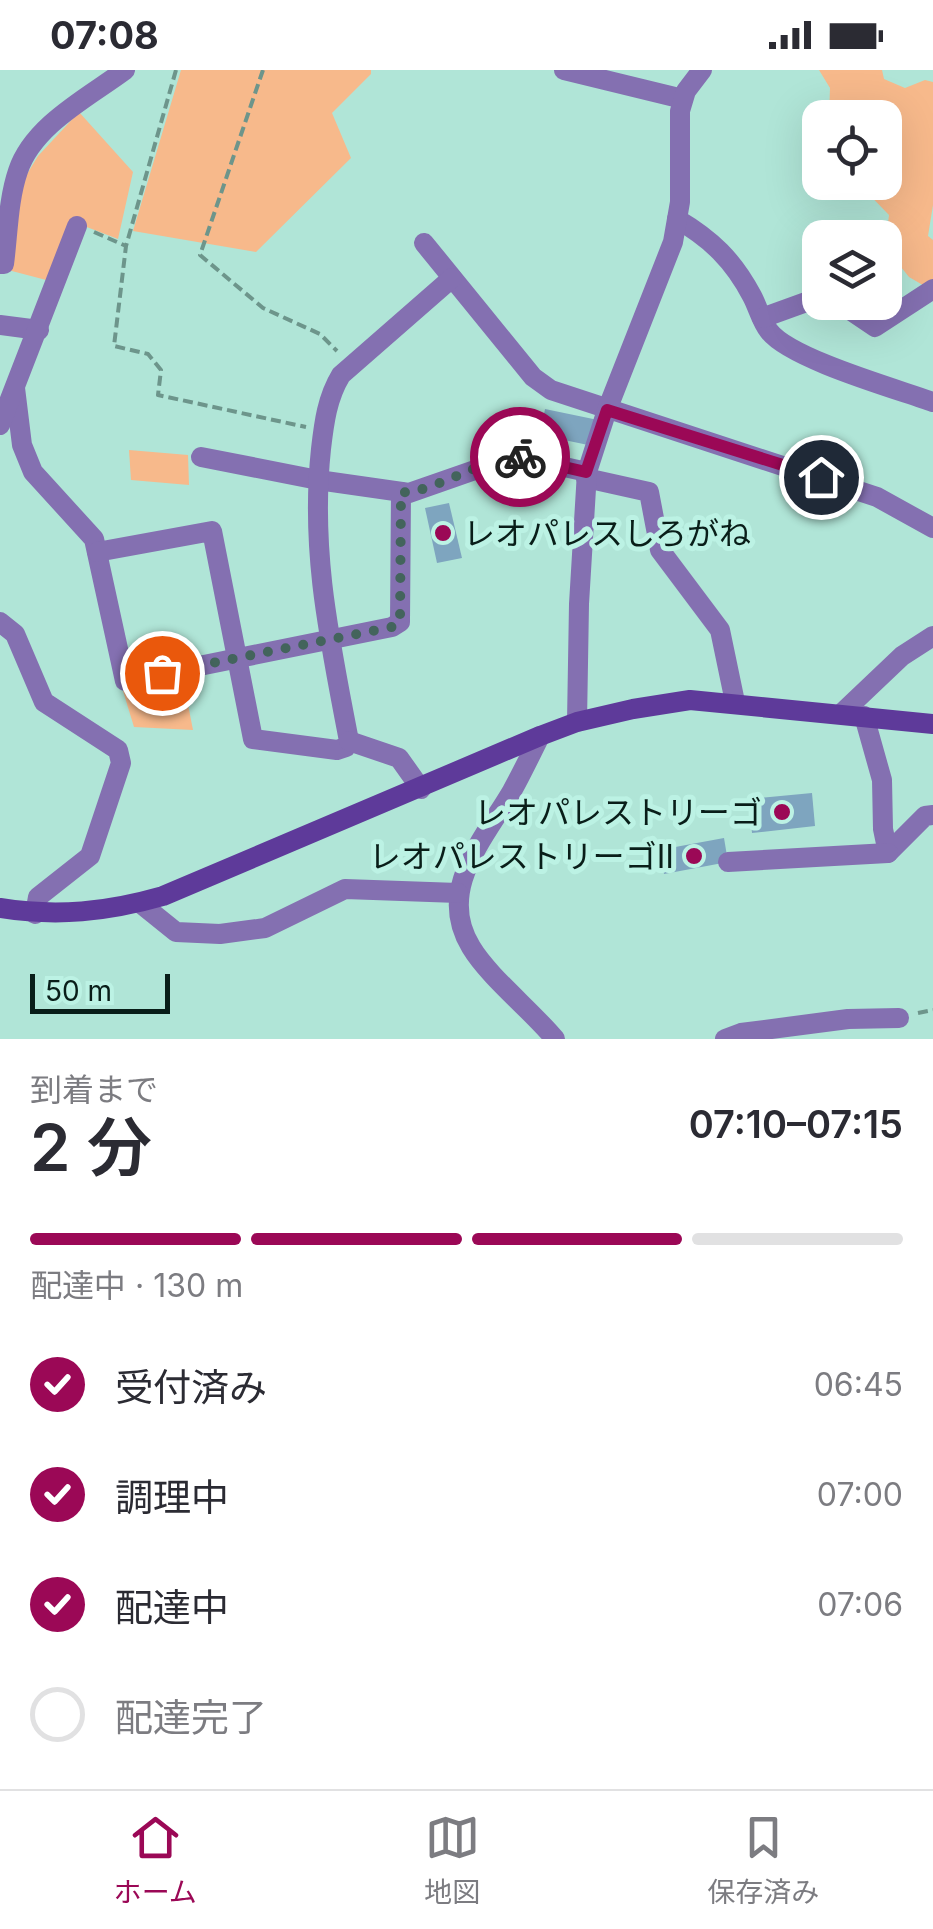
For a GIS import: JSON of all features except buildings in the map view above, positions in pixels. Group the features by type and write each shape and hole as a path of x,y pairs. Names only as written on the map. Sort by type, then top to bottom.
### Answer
{"street":[{"path":"0,264 4,264 18,170 27,151 40,134 125,70"},
{"path":"564,70 684,99"},
{"path":"577,722 578,604 586,475 607,410 673,242 680,202 680,111 702,70"},
{"path":"677,218 706,236 726,255 770,333 786,346 845,372 933,402"},
{"path":"0,424 77,226"},
{"path":"424,243 533,378 550,390 877,497 933,528"},
{"path":"97,552 212,530 252,739 346,748 349,741 316,544 318,480 331,392 351,366 452,278"},
{"path":"902,308 933,288"},
{"path":"762,318 802,304"},
{"path":"0,325 39,330"},
{"path":"15,388 22,445 34,472 94,539 125,681 392,627 400,622 401,492"},
{"path":"201,457 409,493 515,456 649,492 660,550 720,630 734,702"},
{"path":"0,622 14,634 44,702 118,750 121,763 90,856 38,897 35,914"},
{"path":"842,713 902,656 933,636"},
{"path":"0,908 35,914 72,914 140,902 422,789 540,736 633,708 690,700 734,702 933,724"},
{"path":"864,716 882,780 883,829 888,853"},
{"path":"540,736 478,843 458,893 459,922 472,949 555,1039"},
{"path":"349,741 388,751 399,758 422,789"},
{"path":"728,862 888,853 925,816 933,815"},
{"path":"140,902 176,932 220,934 265,928 345,889 458,893"},
{"path":"725,1039 740,1033 848,1018 900,1018"}],"path":[{"path":"176,70 126,246 114,346 148,354 162,370 158,395 323,430"},
{"path":"263,70 200,256 263,308 320,334 351,366"},
{"path":"77,226 126,246"}],"shaded area":[{"path":"181,70 371,70 332,113 351,158 256,252 133,231"},
{"path":"819,70 882,70 884,79 905,88 925,80 933,82 933,205 928,236 933,240 933,291 902,268 902,220 888,220 889,215 874,200 902,200 902,100 830,100 830,88"},
{"path":"79,112 133,172 118,239 71,221 50,281 8,270 24,179 38,156"},
{"path":"129,450 188,455 189,485 131,480"},
{"path":"183,679 193,730 134,727 123,691"}],"way so far":[{"path":"162,673 392,627 402,616 398,548 401,492 409,493 520,457"}],"place":[{"name":"レオパレスしろがね","path":"443,533"},
{"name":"レオパレストリーゴ","path":"782,812"},
{"name":"レオパレストリーゴⅡ","path":"694,856"}],"route":[{"path":"520,457 586,472 607,410 821,477"}]}
